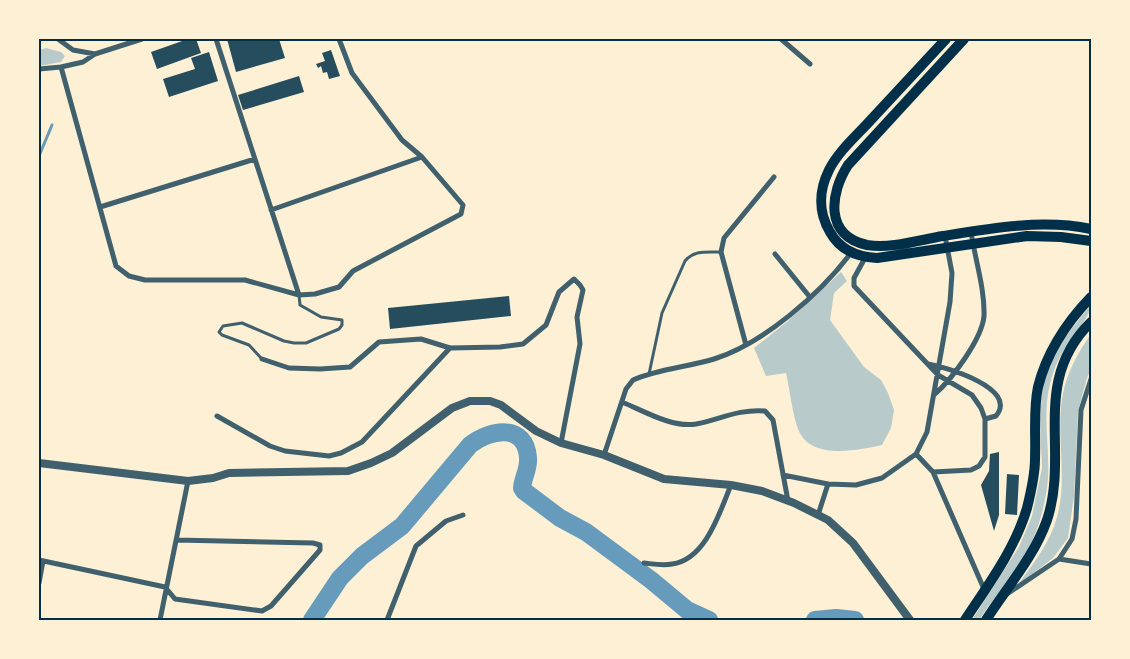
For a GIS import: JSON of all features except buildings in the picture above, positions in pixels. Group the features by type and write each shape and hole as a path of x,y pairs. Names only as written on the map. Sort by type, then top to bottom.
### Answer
{"highway":[{"path":"946,39 846,147 829,170 822,190 823,217 833,237 850,253 865,258 894,257 1027,236 1061,237 1091,241"},
{"path":"964,39 848,165 839,178 833,203 836,218 842,229 849,236 863,244 886,245 971,232 1045,225 1091,229"},
{"path":"965,620 1010,549 1027,507 1035,461 1038,388 1052,348 1071,318 1091,297"},
{"path":"986,620 1034,550 1047,519 1055,486 1055,391 1062,367 1073,346 1091,322"}],"street":[{"path":"58,39 73,50 95,54"},
{"path":"39,69 61,68 83,62 95,54 142,39"},
{"path":"216,39 299,295"},
{"path":"61,68 116,266 129,276 144,280 245,280 299,295 314,294 339,287 353,271 461,214 463,205 422,157 402,140 352,73 339,39"},
{"path":"781,39 810,64"},
{"path":"271,210 422,157"},
{"path":"100,207 255,159"},
{"path":"746,345 721,252 724,238 774,177"},
{"path":"935,394 948,382 956,371 977,335 984,317 971,232"},
{"path":"784,475 828,484 856,485 882,478 916,454 927,432 940,366 952,273 945,236"},
{"path":"604,455 626,389 633,380 715,358 746,345 771,330 839,268 850,253"},
{"path":"775,254 809,296"},
{"path":"865,258 854,278 854,286 938,375 972,395 985,419 985,457 979,466 971,470 933,472"},
{"path":"262,359 289,368 320,369 350,366 379,342 421,339 450,348 500,347 522,344 546,324 559,292 568,282 574,280 583,290 577,317 580,344 561,443"},
{"path":"217,416 270,446 285,451 329,456 341,453 362,442 450,348"},
{"path":"928,364 956,371 994,392 1000,402 999,414 985,419"},
{"path":"1000,598 1059,559 1072,539 1076,519 1082,410 1091,378"},
{"path":"1085,397 1091,399"},
{"path":"39,463 188,481 248,472 325,473 348,470 371,464 392,453 452,408 479,400 501,406 536,431 561,443 604,455 664,479 731,485 762,491 828,520 853,543 910,620"},
{"path":"622,402 674,423 695,424 747,410 765,411 774,420 788,501"},
{"path":"916,454 933,472 985,590"},
{"path":"160,620 165,587 188,481"},
{"path":"818,515 828,484"},
{"path":"644,563 672,565 689,558 700,548 715,523 731,485"},
{"path":"387,620 416,546 446,521 463,515"},
{"path":"39,583 41,560 165,587 176,599 262,611 271,606 320,550 320,545 314,542 176,540"},
{"path":"1059,559 1091,564"}],"lane":[{"path":"648,375 662,313 684,261 690,255 699,252 721,252"},
{"path":"262,359 249,345 222,335 219,332 223,326 242,323 284,341 306,343 339,329 342,324 342,320 321,317 300,306 299,295"}],"shaded area":[{"path":"46,48 61,52 65,56 61,62 39,66 39,50"},
{"path":"841,272 847,281 834,293 830,320 864,367 881,380 894,410 891,428 882,445 848,451 835,451 813,446 804,439 796,422 786,373 766,376 754,348 788,321"},
{"path":"1091,304 1083,323 1062,353 1050,384 1046,420 1048,479 1038,527 1028,550 1015,571 979,620 972,620 1019,547 1032,516 1042,468 1040,419 1043,383 1056,349"},
{"path":"1091,334 1091,369 1078,411 1074,496 1068,538 1053,558 1017,586 1050,536 1057,517 1062,488 1060,428 1062,399 1066,381 1073,365"}],"waterway":[{"path":"39,156 52,125"},
{"path":"312,620 340,578 362,556 402,526 470,445 487,435 506,432 514,434 521,439 526,447 528,462 522,488 524,491 560,518 586,532 651,580 687,610 709,620"},
{"path":"815,620 836,618 855,620"}]}
